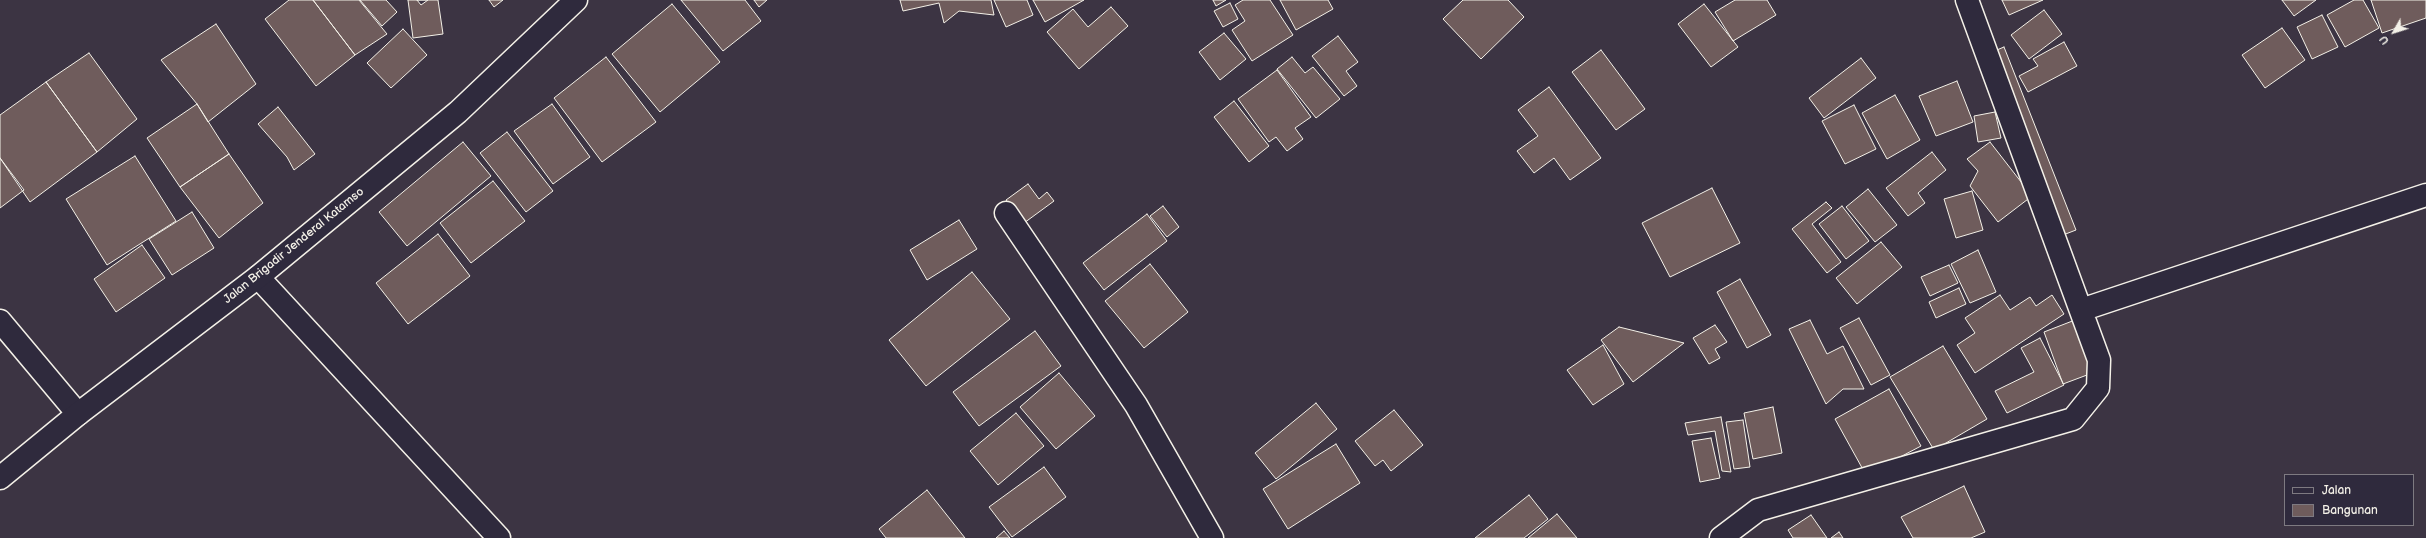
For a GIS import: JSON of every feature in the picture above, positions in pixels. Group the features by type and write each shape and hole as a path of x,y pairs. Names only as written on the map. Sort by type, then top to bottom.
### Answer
{"street":[{"name":"Jalan Brigadir Jenderal Katamso","path":"0,478 78,414 258,277 458,112 576,0"},
{"path":"1721,538 1758,510 2073,419 2098,388 2099,360 1967,0"},
{"path":"2081,310 2426,195"},
{"path":"1006,213 1136,405 1212,538"},
{"path":"258,277 499,538"},
{"path":"0,321 78,414"}],"building":[{"path":"289,0 313,0 355,55 316,86 265,19"},
{"path":"313,0 359,0 387,34 355,55"},
{"path":"360,0 386,0 397,12 382,26"},
{"path":"408,0 438,0 443,34 413,38"},
{"path":"417,0 428,0 421,5"},
{"path":"489,0 503,0 494,7"},
{"path":"681,0 745,0 761,21 723,51"},
{"path":"754,0 767,0 759,7"},
{"path":"900,0 991,0 994,15 959,11 944,23 939,3 903,11"},
{"path":"994,0 1027,0 1033,15 1006,27"},
{"path":"1033,0 1084,0 1045,22"},
{"path":"1213,0 1226,0 1216,6"},
{"path":"1243,0 1270,0 1293,35 1252,61 1232,30 1245,21 1235,5"},
{"path":"1280,0 1328,0 1333,9 1296,30"},
{"path":"1463,0 1508,0 1524,17 1481,59 1443,19"},
{"path":"1735,0 1767,0 1776,15 1733,41 1715,12"},
{"path":"2002,0 2043,0 2009,15"},
{"path":"2282,0 2316,0 2294,16"},
{"path":"2354,0 2363,0 2379,28 2345,47 2327,15"},
{"path":"2371,0 2426,0 2426,18 2382,33"},
{"path":"1230,3 1238,19 1223,27 1214,11"},
{"path":"672,4 720,62 660,112 612,54"},
{"path":"1704,4 1738,47 1711,67 1678,24"},
{"path":"1111,7 1128,26 1079,69 1047,32 1073,9 1088,27"},
{"path":"2044,10 2062,34 2029,59 2011,35"},
{"path":"2322,15 2338,47 2312,59 2297,27"},
{"path":"216,24 256,84 208,122 197,104 161,60"},
{"path":"2282,28 2305,60 2265,88 2242,55"},
{"path":"403,29 427,55 391,88 367,63"},
{"path":"1224,33 1246,59 1220,80 1199,52"},
{"path":"1338,36 1358,62 1346,71 1357,86 1344,96 1312,56"},
{"path":"2064,42 2077,66 2028,92 2019,76 2038,66 2033,59"},
{"path":"2004,47 2076,230 2063,235 1992,52"},
{"path":"1601,50 1645,109 1616,130 1572,72"},
{"path":"89,53 137,119 97,152 46,82"},
{"path":"606,57 656,122 602,162 554,98"},
{"path":"1292,57 1305,73 1313,67 1340,99 1316,118 1277,69"},
{"path":"1861,58 1876,78 1824,118 1809,98"},
{"path":"1277,70 1311,117 1295,128 1303,139 1287,151 1276,137 1269,142 1238,99"},
{"path":"1957,81 1973,122 1936,136 1919,96"},
{"path":"46,82 97,152 30,202 0,158 0,115"},
{"path":"1549,87 1601,158 1570,180 1554,158 1534,173 1517,151 1538,136 1518,110"},
{"path":"1895,95 1920,140 1887,159 1862,113"},
{"path":"1234,101 1269,146 1249,162 1214,117"},
{"path":"197,104 229,154 180,187 147,138"},
{"path":"552,104 590,157 553,184 514,131"},
{"path":"1854,105 1876,149 1845,164 1822,121"},
{"path":"278,107 315,154 294,170 287,157 258,124"},
{"path":"1995,112 2001,138 1978,142 1974,116"},
{"path":"507,132 553,191 526,212 480,153"},
{"path":"463,142 491,176 407,246 379,212"},
{"path":"1990,142 2032,196 1998,222 1970,186 1978,171 1967,159"},
{"path":"1932,152 1946,170 1918,193 1925,203 1908,216 1886,188"},
{"path":"229,154 263,203 219,238 180,187"},
{"path":"135,156 176,221 107,265 66,199"},
{"path":"0,158 24,190 0,208"},
{"path":"493,181 525,221 471,263 440,223"},
{"path":"1028,184 1039,199 1047,192 1054,201 1024,223 1006,200"},
{"path":"1712,188 1740,243 1670,277 1642,223"},
{"path":"1868,189 1897,225 1875,242 1846,207"},
{"path":"1972,191 1983,230 1956,238 1944,199"},
{"path":"1826,202 1832,208 1812,224 1841,262 1827,273 1792,229"},
{"path":"1163,206 1179,227 1167,237 1150,216"},
{"path":"1842,206 1869,241 1846,259 1819,224"},
{"path":"192,212 214,248 172,275 149,239"},
{"path":"1147,214 1167,241 1104,290 1083,263"},
{"path":"959,220 977,249 927,280 910,250"},
{"path":"438,234 470,276 408,324 376,283"},
{"path":"1881,242 1902,267 1857,304 1836,278"},
{"path":"142,245 165,278 116,312 94,279"},
{"path":"1978,250 1996,292 1970,303 1951,264"},
{"path":"1150,264 1188,312 1144,348 1105,301"},
{"path":"1949,265 1958,283 1930,296 1921,277"},
{"path":"972,272 1010,319 926,386 889,340"},
{"path":"1740,279 1771,335 1747,348 1717,292"},
{"path":"1959,288 1966,304 1936,318 1929,302"},
{"path":"2000,295 2010,310 2030,297 2036,306 2052,295 2064,314 1975,373 1957,345 1975,333 1965,318"},
{"path":"1859,318 1890,375 1871,385 1840,328"},
{"path":"1810,320 1827,354 1843,346 1864,389 1843,389 1826,404 1789,329"},
{"path":"2075,320 2095,372 2063,384 2044,332"},
{"path":"1715,325 1727,342 1715,349 1720,358 1709,364 1693,338"},
{"path":"1619,327 1684,343 1633,382 1601,340"},
{"path":"1035,331 1061,366 979,426 953,392"},
{"path":"2040,338 2064,385 2007,413 1995,391 2034,372 2021,348"},
{"path":"1603,345 1624,384 1593,405 1567,370"},
{"path":"1943,346 1987,419 1934,450 1890,377"},
{"path":"1059,373 1095,416 1056,449 1020,407"},
{"path":"1889,389 1921,446 1866,475 1835,419"},
{"path":"1316,403 1337,429 1276,479 1255,453"},
{"path":"1773,407 1782,453 1753,459 1744,413"},
{"path":"1394,410 1423,445 1391,471 1383,460 1375,466 1355,441"},
{"path":"1016,413 1044,446 998,485 970,451"},
{"path":"1721,417 1731,472 1722,471 1715,431 1688,435 1685,423"},
{"path":"1743,420 1750,467 1734,469 1726,422"},
{"path":"1711,438 1720,478 1700,482 1692,441"},
{"path":"1336,444 1360,483 1288,529 1263,489"},
{"path":"1044,467 1066,497 1012,537 989,507"},
{"path":"1964,486 1985,532 1971,538 1913,538 1901,517"},
{"path":"927,490 965,538 886,538 879,529"},
{"path":"1529,495 1548,519 1524,538 1475,538"},
{"path":"1557,514 1577,538 1528,538"},
{"path":"1811,515 1827,538 1793,538 1788,530"},
{"path":"1004,531 1010,538 996,538"},
{"path":"1839,532 1843,538 1831,538"}]}
